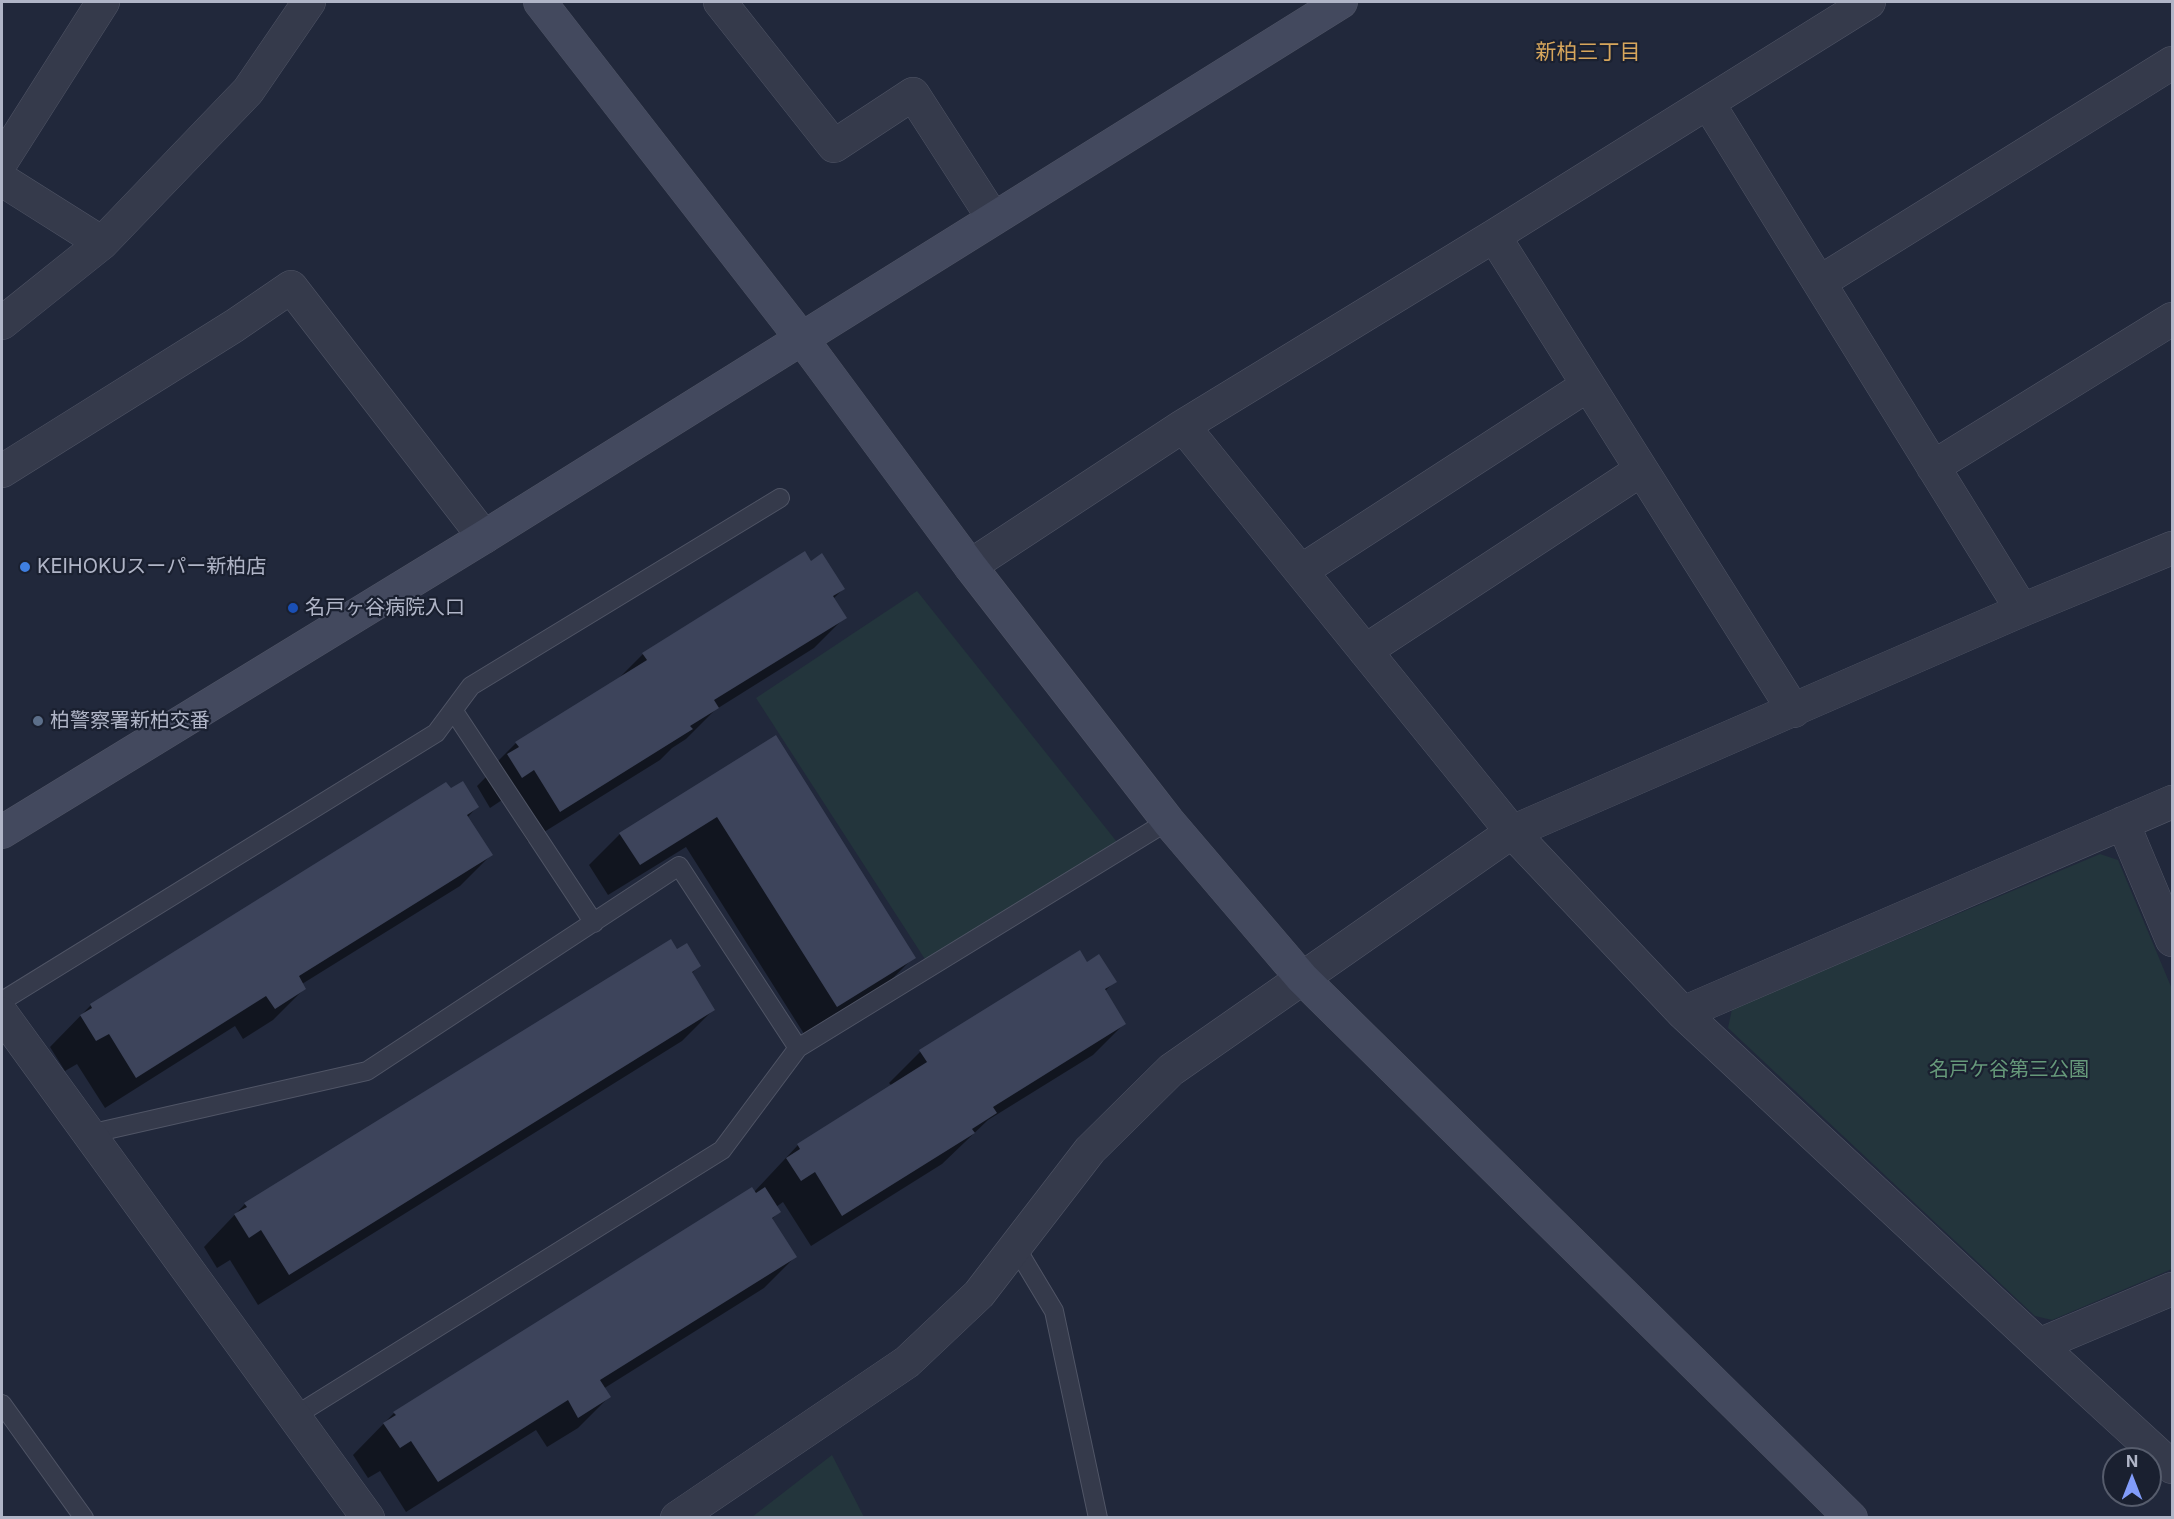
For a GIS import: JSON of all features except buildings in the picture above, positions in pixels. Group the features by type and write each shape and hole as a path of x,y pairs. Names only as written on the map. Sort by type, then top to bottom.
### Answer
{"street":[{"path":"2,161 103,2"},
{"path":"2,323 102,243 248,91 309,2"},
{"path":"540,2 802,339 970,566 1168,821 1302,978 1851,1518"},
{"path":"720,2 834,146 913,94 993,218"},
{"path":"970,566 1183,426 1494,236 1869,2"},
{"path":"2,832 802,339 1330,4"},
{"path":"1820,282 2172,63"},
{"path":"1708,103 2022,610"},
{"path":"2,180 102,243"},
{"path":"1494,236 1794,711"},
{"path":"2,471 234,326 291,287 484,537"},
{"path":"1933,467 2172,319"},
{"path":"1301,571 1587,385"},
{"path":"1183,426 1512,832 1683,1013 2039,1346 2172,1467"},
{"path":"1365,651 1641,470"},
{"path":"676,1518 907,1362 979,1294 1090,1150 1171,1070 1512,832 2022,610 2172,548"},
{"path":"1683,1013 2172,802"},
{"path":"2123,823 2172,940"},
{"path":"2,1014 368,1518"},
{"path":"2039,1346 2172,1289"}],"lane":[{"path":"2,1001 436,733 471,686 780,498"},
{"path":"453,710 594,923"},
{"path":"294,1416 722,1150 798,1048 1168,821"},
{"path":"89,1134 367,1071 679,866 798,1048"},
{"path":"1015,1246 1054,1311 1098,1518"},
{"path":"2,1404 84,1518"}],"green space":[{"path":"917,591 1121,847 930,967 756,698"},
{"name":"名戸ケ谷第三公園","path":"2100,854 2118,860 2172,989 2172,1269 2052,1320 2035,1316 1728,1028 1732,1009"},
{"path":"832,1455 864,1517 752,1517"}],"place":[{"name":"KEIHOKUスーパー新柏店","path":"25,567"},
{"name":"名戸ヶ谷病院入口","path":"293,608"},
{"name":"柏警察署新柏交番","path":"38,721"}],"district":[{"name":"新柏三丁目","path":"1588,53"}]}
